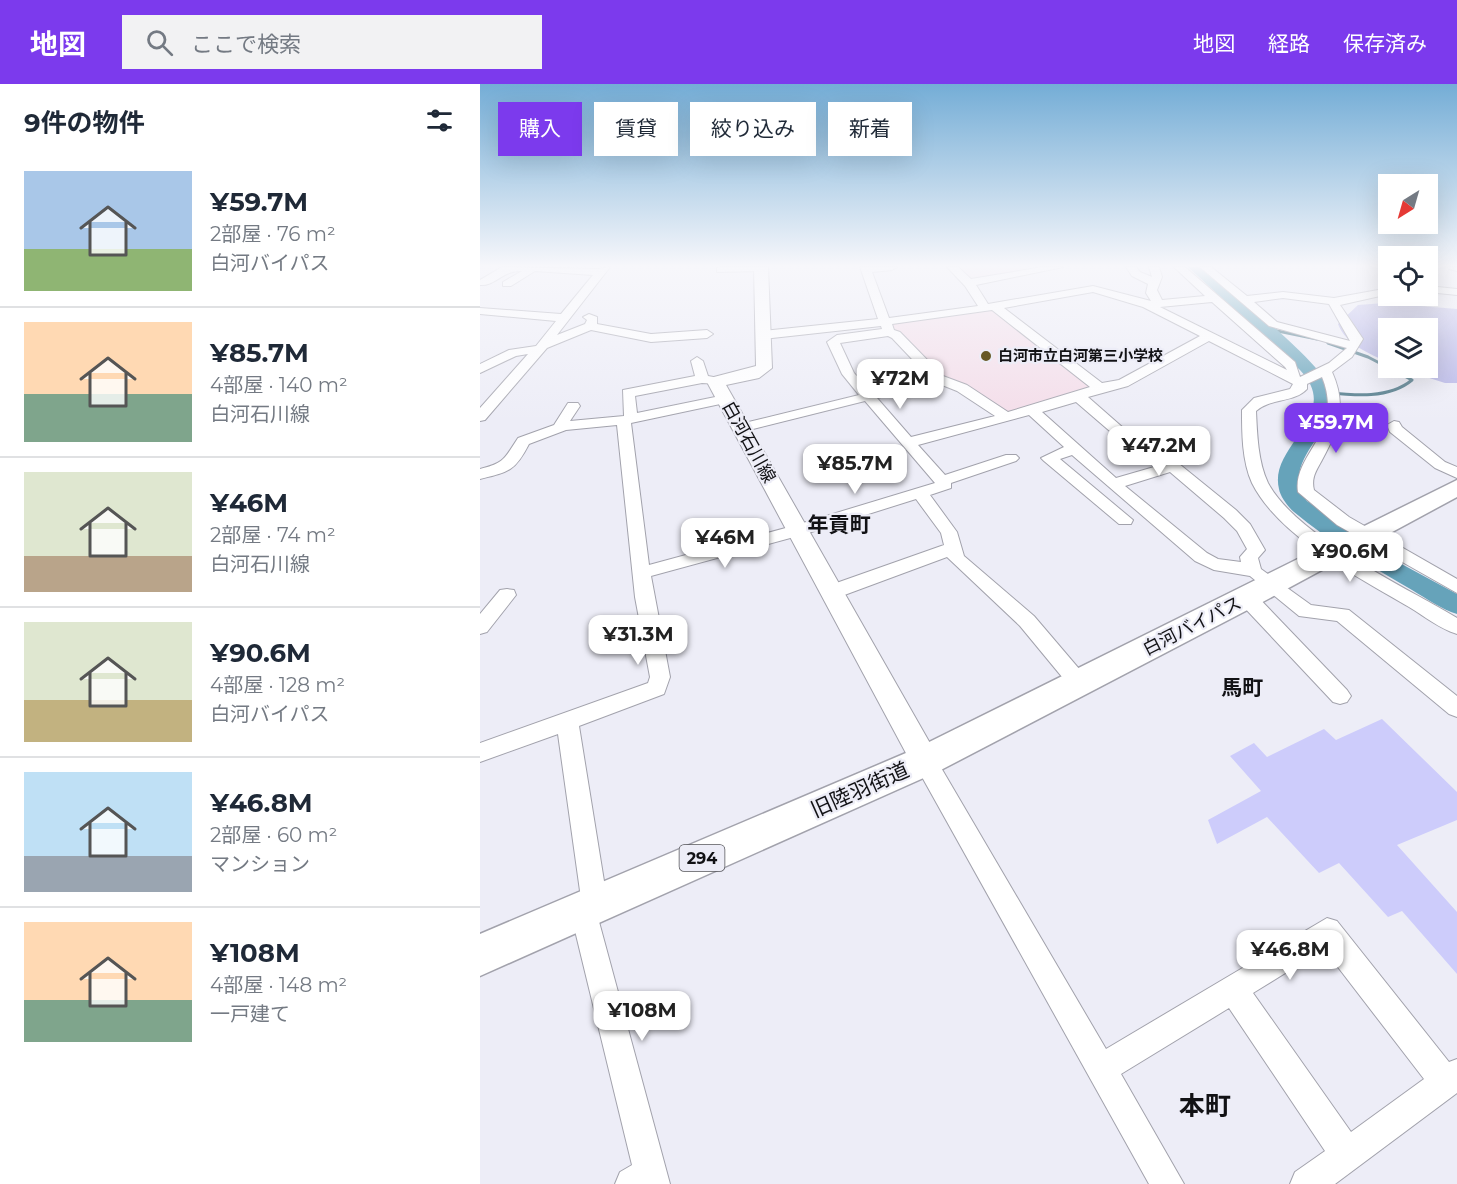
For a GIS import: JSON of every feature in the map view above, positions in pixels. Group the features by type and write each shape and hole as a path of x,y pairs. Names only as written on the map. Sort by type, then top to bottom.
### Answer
{"highway":[{"name":"白河バイパス","path":"925,761 1079,683 1256,584 1350,543 1457,487"},
{"name":"旧陸羽街道","path":"480,956 925,761"}],"main road":[{"name":"白河石川線","path":"763,318 764,368 753,374 714,386 741,428 799,530 925,761"}],"street":[{"path":"480,417 563,318"},
{"path":"590,326 592,318"},
{"path":"884,318 887,327 938,380 962,388 1006,417"},
{"path":"641,573 799,530 945,485 848,374 833,342 837,339 931,318"},
{"path":"1005,318 1100,388"},
{"path":"1179,318 1298,381"},
{"path":"1240,318 1292,365 1300,388 1295,392 1258,401 1249,410 1260,483 1277,508 1350,543 1457,587"},
{"path":"1266,318 1273,324 1353,350"},
{"path":"1298,381 1325,370 1353,350 1357,339 1343,318"},
{"path":"480,369 513,353 541,347 590,326 657,338 707,334"},
{"path":"763,335 887,327"},
{"path":"907,443 1033,411 1100,388 1123,383 1211,335"},
{"path":"697,361 714,386"},
{"path":"1325,370 1334,386 1336,416 1304,480 1306,492 1350,543 1457,627"},
{"path":"741,428 938,380"},
{"path":"480,395 494,387 508,385"},
{"path":"480,474 508,466 520,443 559,428 627,419 714,386"},
{"path":"480,753 657,688 659,685 641,573 627,419 628,393 714,386"},
{"path":"1078,397 1124,436 1173,466 1244,528 1256,545 1256,550 1249,557 1256,584 1282,632 1340,696"},
{"path":"559,428 573,406"},
{"path":"1033,411 1114,484 1201,557 1306,611 1342,615 1457,708"},
{"path":"1394,425 1395,429 1440,465 1457,473"},
{"path":"1074,449 1049,458 1125,520"},
{"path":"942,481 1011,458"},
{"path":"1090,492 1173,466"},
{"path":"920,493 949,532 956,558 1028,621 1079,683"},
{"path":"832,592 954,548"},
{"path":"480,627 507,595"},
{"path":"567,720 589,908 645,1180"},
{"name":"旧陸羽街道","path":"925,761 1167,1184"},
{"path":"1100,1070 1328,931 1451,1078 1307,1184"},
{"path":"1233,989 1347,1155"}],"shaded area":[{"name":"白河市立白河第三小学校","path":"920,318 1005,318 1092,389 1009,415 942,378 888,323"},
{"path":"1344,318 1378,318 1378,358 1352,343 1338,324"},
{"path":"1438,318 1457,318 1457,383 1445,383 1429,378 1438,378"},
{"path":"1382,719 1457,792 1457,820 1397,845 1457,912 1457,974 1402,911 1388,917 1339,863 1319,873 1267,817 1217,844 1208,820 1261,791 1230,756 1254,743 1267,757 1324,729 1336,740"}],"waterway":[{"path":"1253,318 1306,366 1316,377 1322,390 1323,405 1318,420 1292,462 1288,476 1289,491 1299,506 1388,566 1457,605"},
{"path":"1268,329 1317,339"},
{"path":"1322,392 1369,395 1392,391 1412,380 1368,357 1328,343"}],"place":[{"name":"白河市立白河第三小学校","path":"986,356"}],"district":[{"name":"年貢町","path":"839,525"},
{"name":"馬町","path":"1242,688"},
{"name":"本町","path":"1205,1106"}]}
